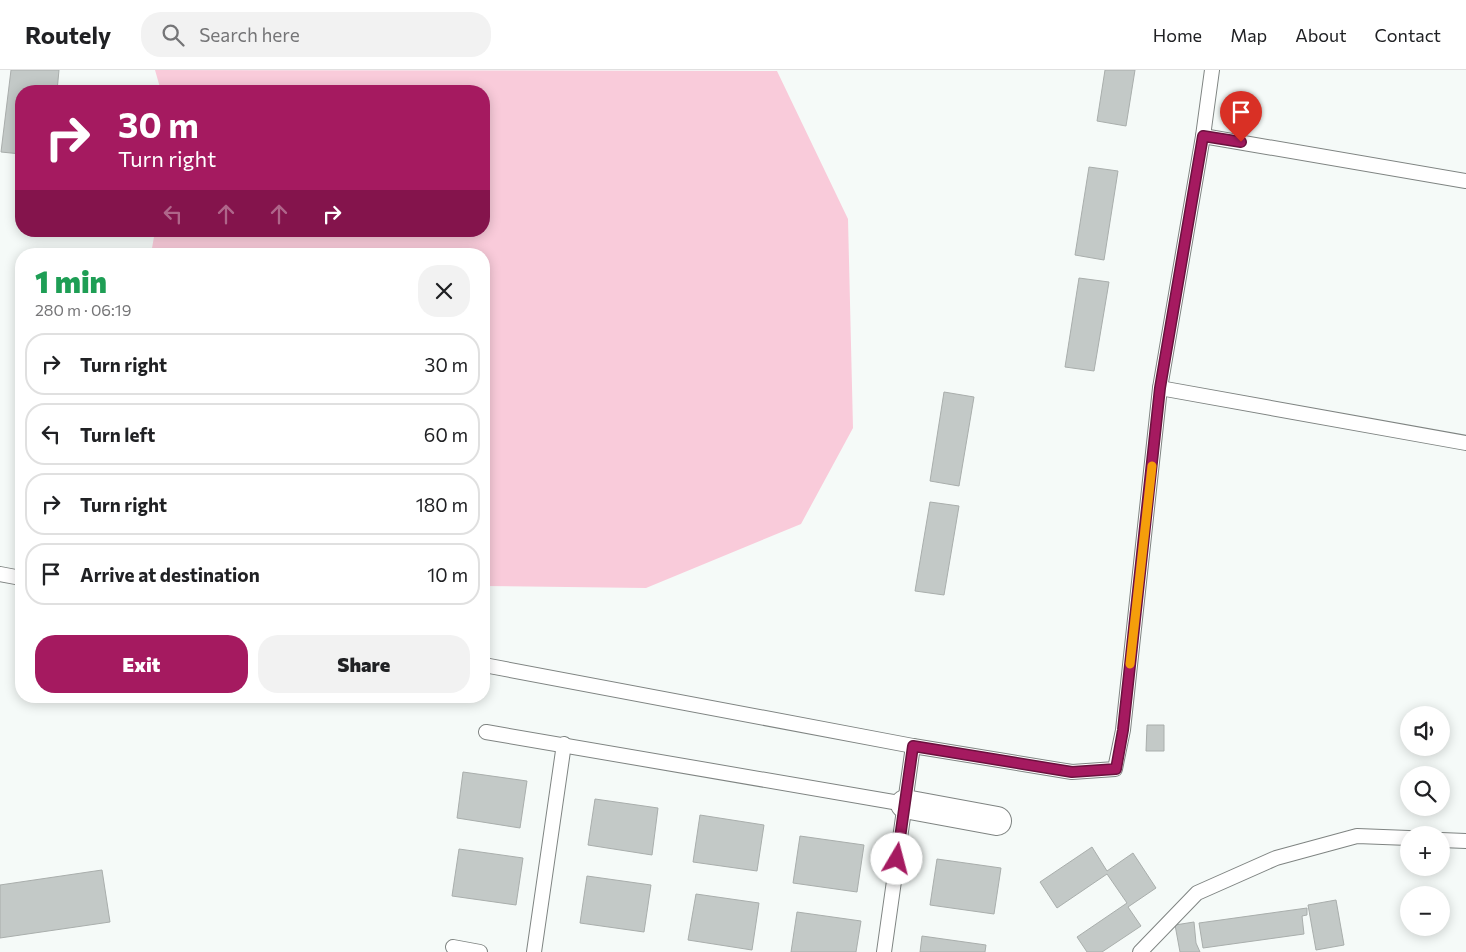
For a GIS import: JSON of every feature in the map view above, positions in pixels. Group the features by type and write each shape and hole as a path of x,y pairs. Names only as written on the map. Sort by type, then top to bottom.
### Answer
{"street":[{"path":"905,804 997,820"}],"lane":[{"path":"490,666 913,746 1072,772 1116,769 1123,730 1160,388 1203,136 1212,70"},
{"path":"1203,136 1466,181"},
{"path":"1160,388 1466,442"},
{"path":"0,574 15,577"},
{"path":"486,732 905,804"},
{"path":"534,952 564,744"},
{"path":"884,952 913,746"},
{"path":"1140,952 1197,893 1276,858 1357,836 1400,838"},
{"path":"1450,840 1466,841"},
{"path":"453,948 480,952"}],"shaded area":[{"path":"155,70 777,71 848,219 853,428 801,524 646,588 490,586 490,248 152,248 154,237 490,237 490,85 159,85"}],"building":[{"path":"11,70 59,70 58,85 15,85 15,153 1,152"},
{"path":"1105,70 1135,70 1126,126 1097,121"},
{"path":"1089,167 1118,171 1104,260 1075,255"},
{"path":"1079,278 1109,282 1094,371 1065,367"},
{"path":"944,392 974,397 959,486 930,481"},
{"path":"930,502 959,506 944,595 915,591"},
{"path":"1147,725 1164,725 1164,751 1146,751"},
{"path":"463,772 527,781 520,828 457,818"},
{"path":"595,799 658,808 652,855 588,845"},
{"path":"700,815 764,825 757,871 693,862"},
{"path":"800,836 864,845 857,892 793,883"},
{"path":"1092,847 1107,871 1133,853 1156,888 1128,907 1141,926 1102,952 1087,952 1077,937 1127,903 1107,874 1057,908 1040,882"},
{"path":"459,849 523,858 516,905 452,896"},
{"path":"937,859 1001,868 994,914 930,905"},
{"path":"102,870 110,922 0,938 0,885"},
{"path":"587,876 651,885 644,932 580,923"},
{"path":"696,894 759,903 752,950 688,940"},
{"path":"1336,900 1344,945 1316,950 1308,905"},
{"path":"1307,908 1307,915 1302,916 1304,934 1203,948 1199,923"},
{"path":"797,912 861,921 856,952 791,952"},
{"path":"1194,922 1196,943 1200,952 1180,952 1175,925"},
{"path":"922,936 986,945 985,952 920,952"}],"slow traffic":[{"path":"1130,664 1152,466"}],"route":[{"path":"897,859 913,746 1072,772 1116,769 1123,730 1160,388 1203,136 1241,142"}]}
